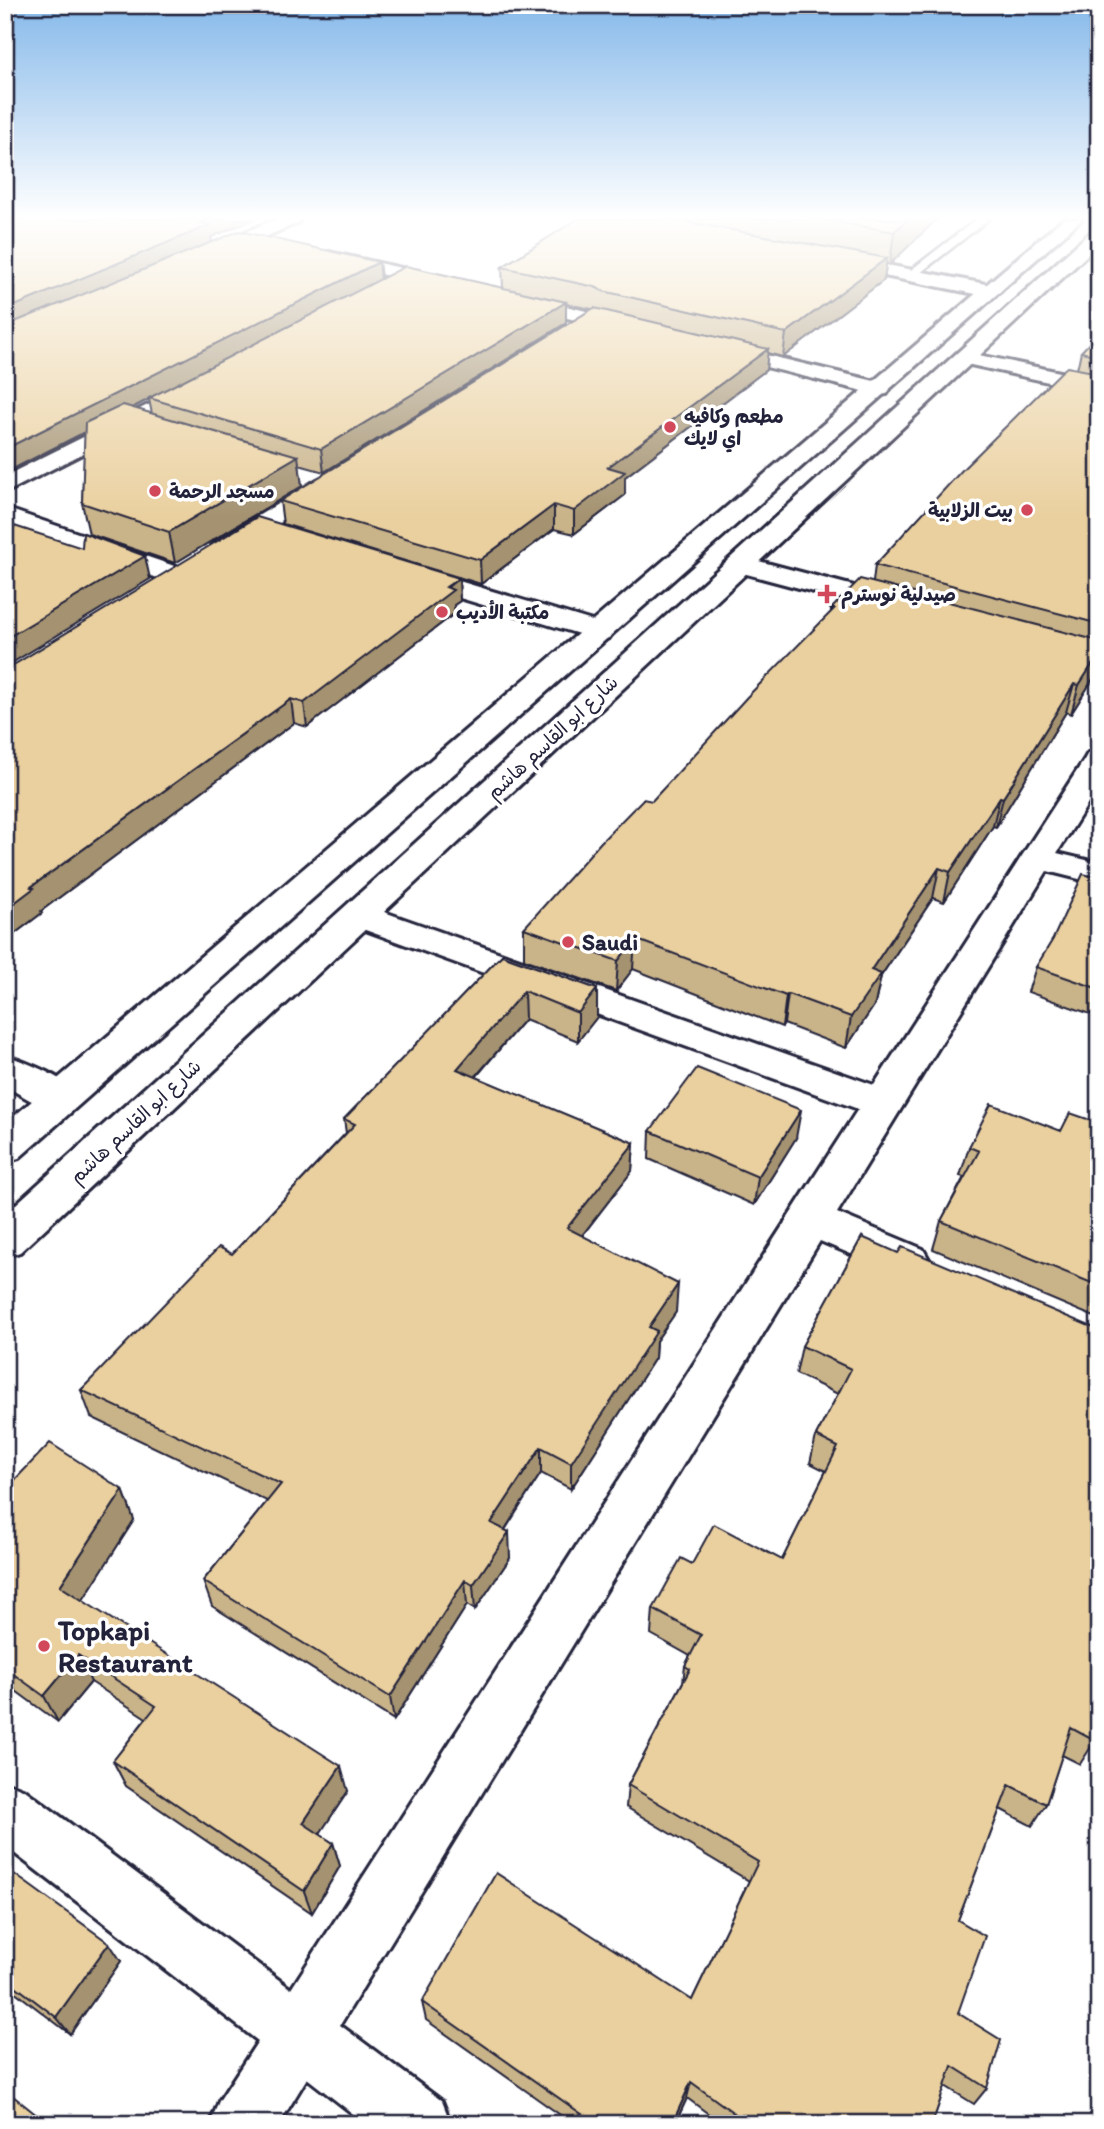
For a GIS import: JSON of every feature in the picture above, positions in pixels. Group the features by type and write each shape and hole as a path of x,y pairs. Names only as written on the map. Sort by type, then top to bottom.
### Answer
{"street":[{"path":"570,333 592,318"},
{"path":"594,318 645,331"},
{"path":"5,1147 960,318"},
{"name":"شارع ابو القاسم هاشم","path":"5,1240 1007,318"},
{"path":"697,344 879,389"},
{"path":"964,358 1099,387"},
{"path":"5,486 213,378"},
{"path":"127,423 153,431"},
{"path":"18,458 43,467"},
{"path":"154,590 350,469"},
{"path":"300,475 327,483"},
{"path":"5,514 177,576"},
{"path":"257,527 283,535"},
{"path":"740,564 926,614"},
{"path":"388,567 599,632"},
{"path":"242,2124 1099,760"},
{"path":"1037,858 1099,874"},
{"path":"358,915 883,1102"},
{"path":"5,1069 61,1098"},
{"path":"810,1219 948,1278"},
{"path":"5,1810 419,2124"}],"building":[{"path":"24,318 266,318 5,449 5,326"},
{"path":"304,318 539,318 321,449 149,398"},
{"path":"577,318 638,318 768,349 608,467 625,472 574,511 554,505 480,560 280,501"},
{"path":"722,318 806,318 786,333"},
{"path":"1099,333 1099,356 1081,352"},
{"path":"1067,367 1099,373 1099,624 875,565 964,468"},
{"path":"123,405 298,456 169,532 82,503 85,423"},
{"path":"257,517 459,578 446,587 453,590 304,703 291,699 31,887 34,888 5,910 5,668"},
{"path":"5,523 82,548 83,533 145,556 5,639"},
{"path":"860,579 1099,641 1099,654 1079,685 1074,684 1003,798 1000,797 950,872 939,868 871,970 881,974 851,1017 788,994 786,996 635,939 618,961 524,928 601,842 643,799 652,801"},
{"path":"1083,874 1099,878 1099,989 1036,967 1053,939"},
{"path":"502,955 597,989 578,1013 524,991 457,1069 634,1143 567,1228 678,1284 649,1327 657,1331 571,1463 541,1447 491,1523 509,1532 473,1585 465,1580 390,1697 203,1581 281,1484 81,1390 219,1247 232,1254 355,1124 344,1119"},
{"path":"697,1068 801,1110 758,1177 650,1131"},
{"path":"991,1104 1061,1131 1070,1113 1099,1123 1099,1286 941,1221 979,1151 969,1147"},
{"path":"862,1237 898,1253 902,1247 1099,1330 1099,1729 1095,1741 1071,1728 1046,1804 1009,1785 958,1920 985,1936 958,2013 1001,2040 987,2088 952,2066 932,2124 749,2124 691,2082 672,2124 596,2124 422,2002 496,1873 692,2000 758,1862 628,1785 690,1669 685,1666 701,1635 653,1609 681,1558 692,1564 714,1524 782,1560 838,1447 816,1436 851,1369 802,1346"},
{"path":"50,1443 123,1490 60,1586 341,1766 303,1823 333,1843 304,1891 113,1761 156,1706 78,1655 44,1696 5,1668 5,1490"},
{"path":"10,1871 109,1943 56,2017 5,1978 5,1878"},
{"path":"8,2092 48,2124 5,2124 5,2096"}],"place":[{"name":"مطعم وكافيه اي لايك","path":"670,427"},
{"name":"مسجد الرحمة","path":"155,491"},
{"name":"بيت الزلابية","path":"1027,510"},
{"name":"صيدلية نوسترم","path":"827,594"},
{"name":"مكتبة الأديب","path":"442,612"},
{"name":"Saudi","path":"568,942"},
{"name":"Topkapi Restaurant","path":"44,1646"}]}
